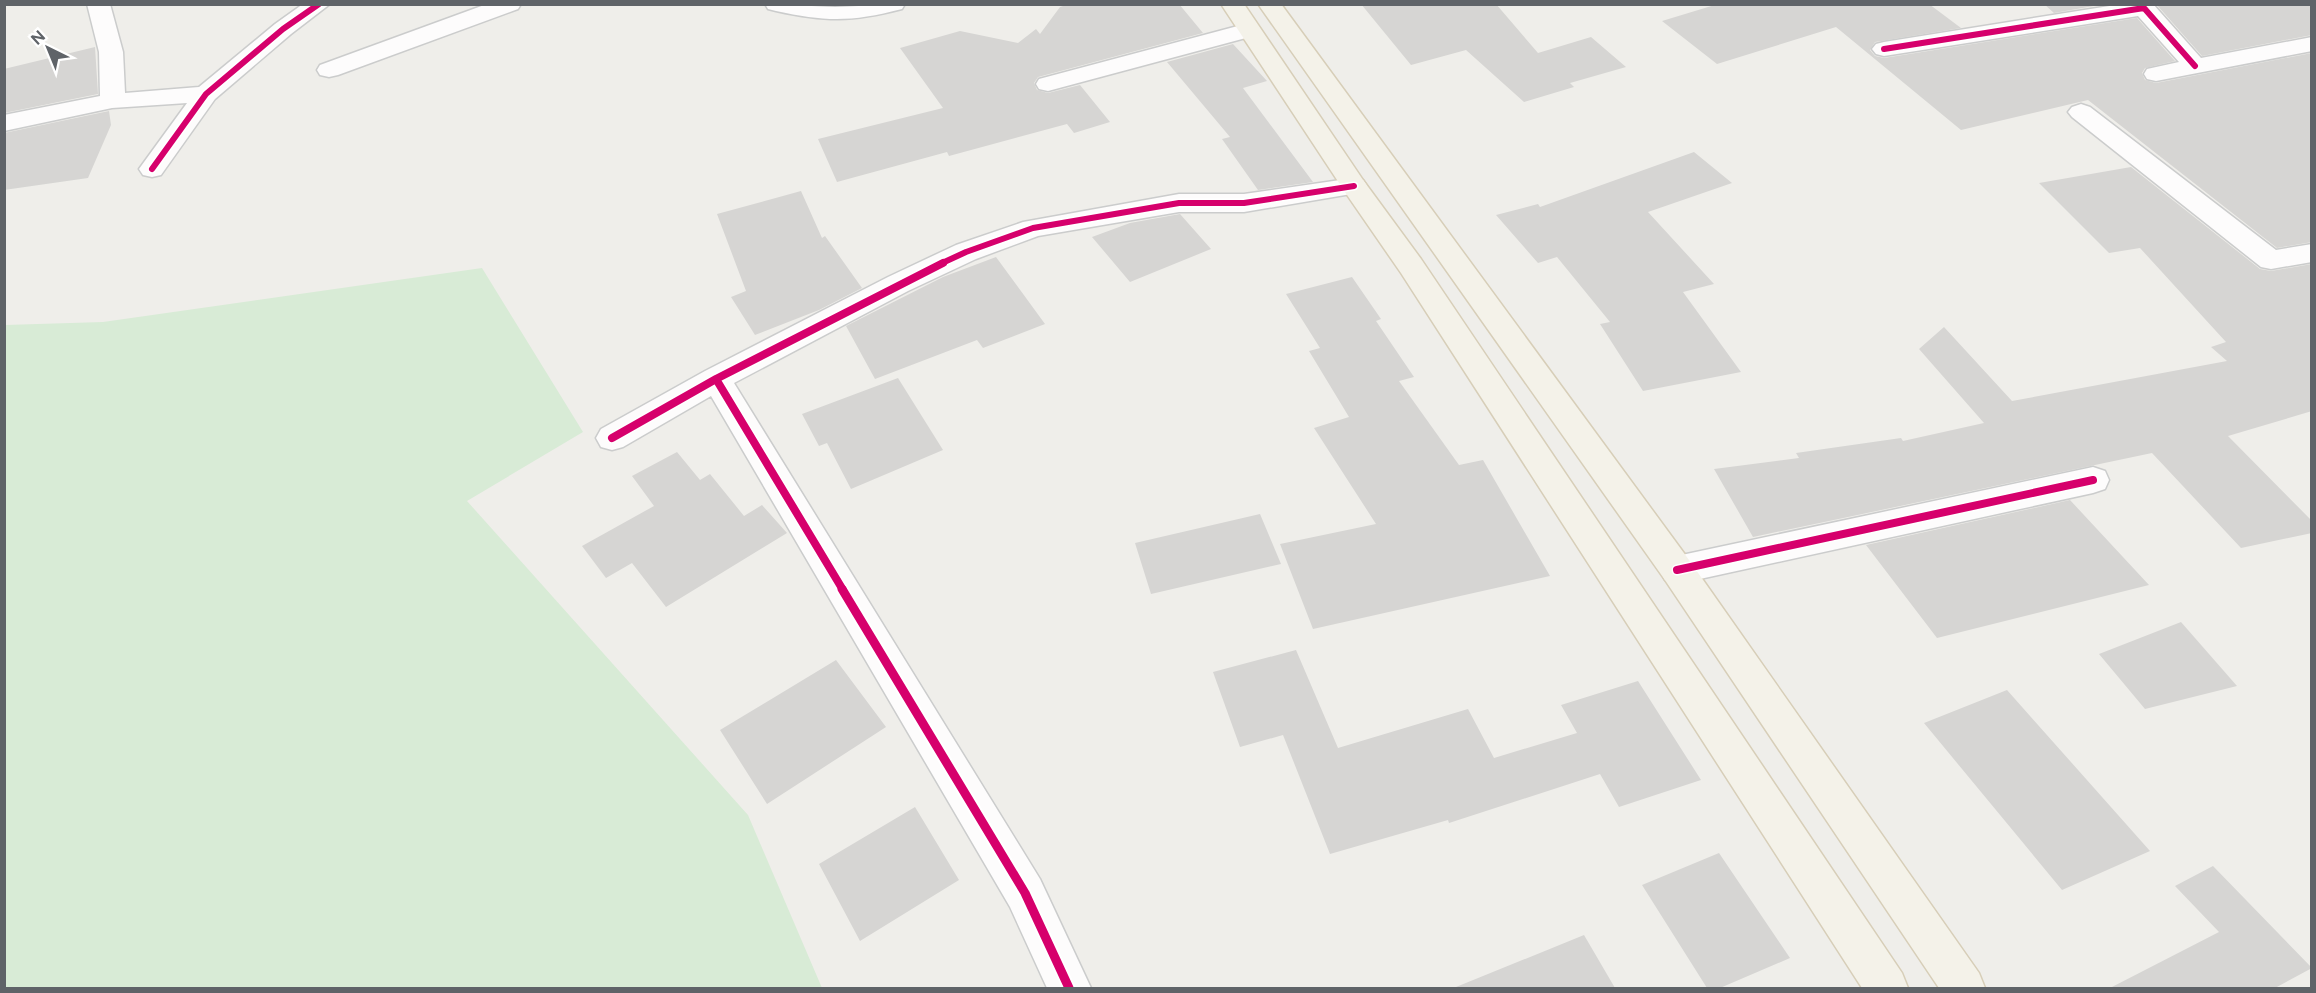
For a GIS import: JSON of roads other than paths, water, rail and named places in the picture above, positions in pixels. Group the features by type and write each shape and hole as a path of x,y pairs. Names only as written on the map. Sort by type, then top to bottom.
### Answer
{"main road":[{"path":"1269,4 1677,570 1964,988"},
{"path":"1241,17 1354,186 1418,275 1887,988"}],"street":[{"path":"98,4 108,32 114,60 112,101"},
{"path":"152,170 206,94 283,29 319,4"},
{"path":"329,70 510,4"},
{"path":"776,4 831,16 862,14 894,4"},
{"path":"1884,49 2144,8 2195,66"},
{"path":"1048,84 1241,17"},
{"path":"2156,74 2312,44"},
{"path":"4,123 112,101 206,94"},
{"path":"2081,112 2271,260 2312,254"},
{"path":"612,438 716,379 946,261 1033,228 1179,203 1244,203 1354,186"},
{"path":"716,379 1025,893 1069,988"},
{"path":"1677,570 2093,480"}]}
